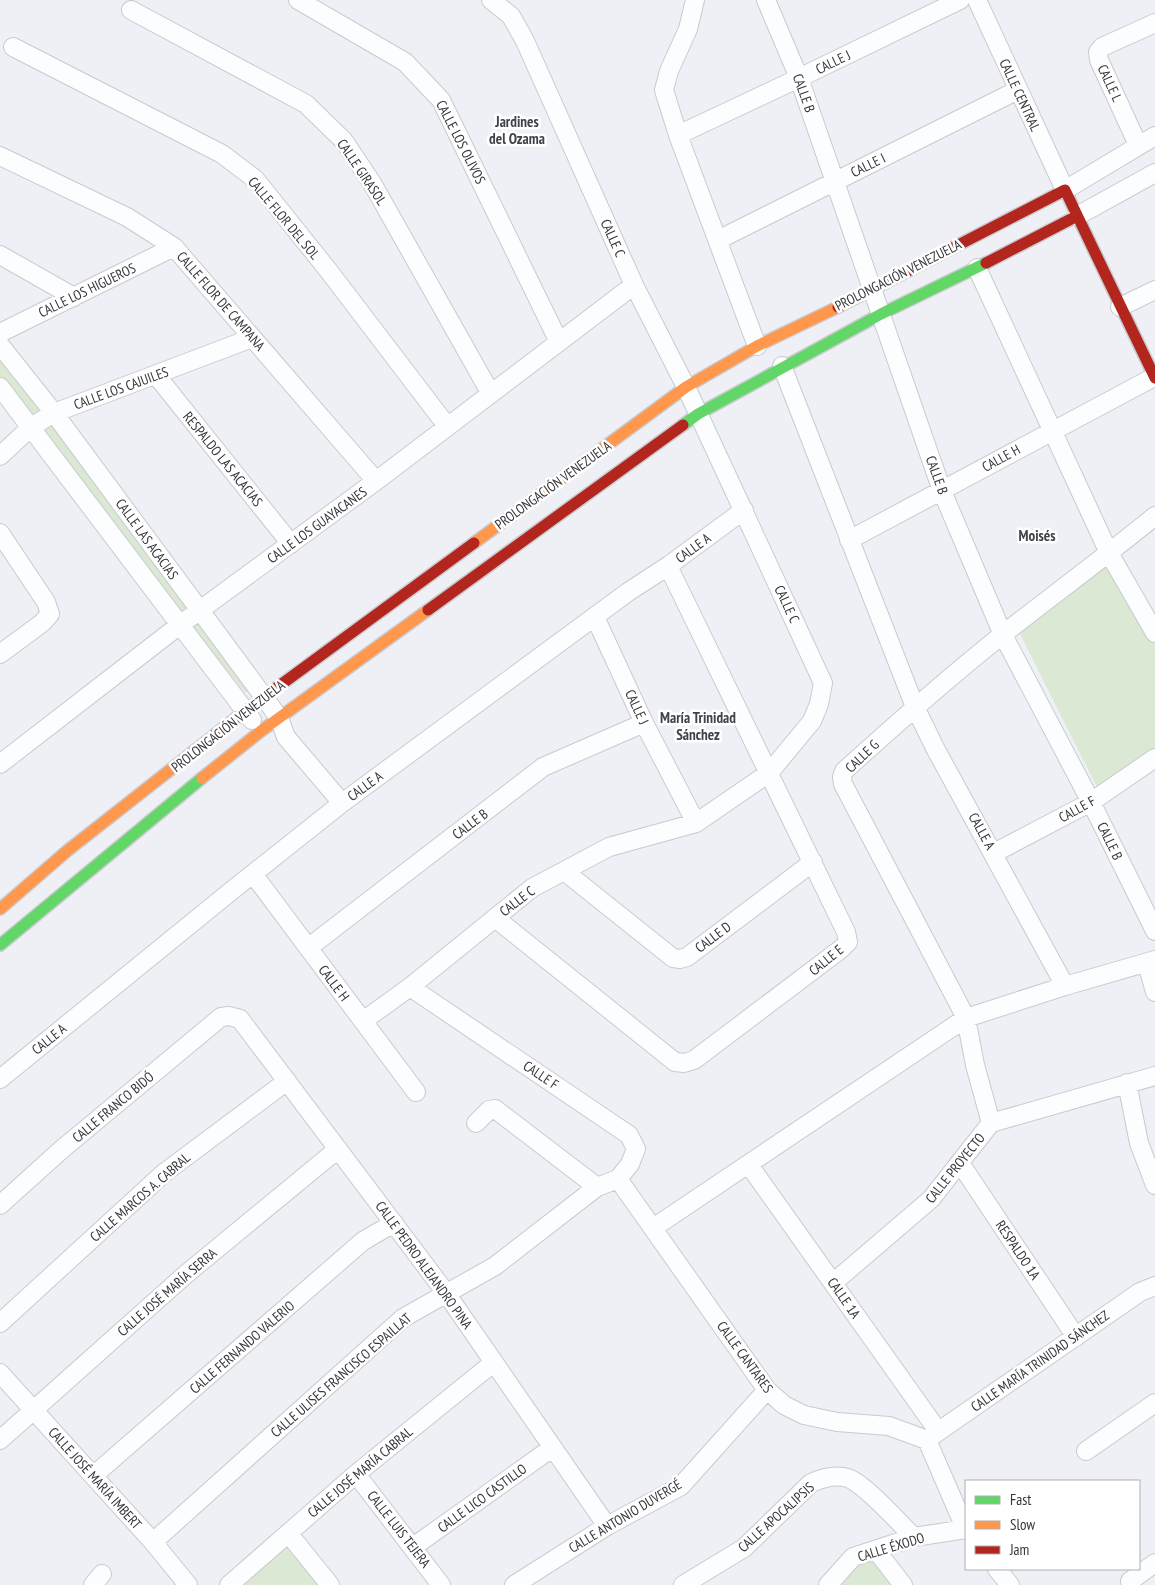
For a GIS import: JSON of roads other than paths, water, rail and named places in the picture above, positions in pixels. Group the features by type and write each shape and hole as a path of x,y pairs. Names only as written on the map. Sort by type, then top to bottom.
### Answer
{"street":[{"name":"CALLE LOS OLIVOS","path":"298,0 405,62 441,100 559,342"},
{"name":"CALLE C","path":"363,1021 410,987 532,888 609,847 696,823 769,773 812,721 819,704 823,683 686,387 634,285 525,41 511,16 491,0"},
{"path":"695,0 688,29 669,71 664,90 678,135 757,346"},
{"name":"CALLE B","path":"766,0 799,78 942,491 1003,634 1091,802 1155,931"},
{"name":"CALLE J","path":"678,135 960,0"},
{"name":"CALLE CENTRAL","path":"977,0 1065,190"},
{"name":"CALLE GIRASOL","path":"131,10 306,104 344,141 372,183 491,394"},
{"name":"CALLE L","path":"1138,145 1099,60 1098,52 1102,47 1155,23"},
{"name":"CALLE FLOR DEL SOL","path":"13,47 222,154 255,179 328,270 447,426"},
{"name":"CALLE I","path":"718,240 1018,90"},
{"name":"PROLONGACIÓN VENEZUELA","path":"0,909 67,851 245,711 686,387 757,346 872,290 1065,190 1155,136"},
{"name":"CALLE FLOR DE CAMPANA","path":"0,156 126,217 174,247 376,481"},
{"name":"PROLONGACIÓN VENEZUELA","path":"0,945 175,799 278,718 698,414 782,366 1077,216 1155,172"},
{"path":"1065,190 1154,377"},
{"name":"CALLE LOS HIGUEROS","path":"0,333 174,247"},
{"path":"0,255 74,297"},
{"path":"977,268 1109,553 1155,632"},
{"name":"CALLE LOS GUAYACANES","path":"0,764 181,624 376,481 634,285"},
{"path":"1120,307 1155,290"},
{"name":"CALLE LOS CAJUILES","path":"0,456 31,427 54,413 252,338"},
{"name":"CALLE LAS ACACIAS","path":"0,345 54,413 264,697 278,718 286,737 342,803"},
{"name":"CALLE A","path":"782,366 915,707 935,748 1065,986"},
{"name":"RESPALDO LAS ACACIAS","path":"156,375 291,544"},
{"name":"CALLE H","path":"849,540 1154,377"},
{"name":"CALLE LAS ACACIAS","path":"0,387 261,731"},
{"name":"CALLE A","path":"0,1079 342,803 628,592 668,566 744,510"},
{"name":"CALLE G","path":"991,1123 975,1065 966,1018 843,784 842,777 844,771 915,707 1003,634 1155,516"},
{"path":"0,533 46,602 50,614 42,623 0,654"},
{"name":"CALLE E","path":"495,918 675,1062 684,1063 694,1060 842,949 848,942 846,932 813,862 668,566"},
{"name":"CALLE J","path":"595,617 644,723 696,823"},
{"name":"CALLE B","path":"308,948 543,768 644,723"},
{"path":"261,731 286,737"},
{"name":"CALLE F","path":"994,853 1091,802 1155,758"},
{"name":"CALLE D","path":"564,871 673,958 680,959 687,957 813,862"},
{"name":"CALLE H","path":"253,874 416,1092"},
{"path":"653,1228 966,1018 1151,961 1155,992"},
{"name":"CALLE F","path":"410,987 629,1134 636,1149 630,1164 618,1179"},
{"name":"CALLE PEDRO ALEJANDRO PINA","path":"230,1016 240,1019 446,1293 607,1526"},
{"name":"CALLE FRANCO BIDÓ","path":"0,1205 61,1150 220,1017 230,1016"},
{"name":"CALLE PROYECTO","path":"833,1283 931,1199 991,1123 1155,1076"},
{"name":"CALLE MARCOS A. CABRAL","path":"0,1324 164,1173 287,1080"},
{"path":"1127,1084 1135,1130 1154,1181"},
{"path":"476,1123 489,1110 496,1109 597,1187"},
{"name":"CALLE JOSÉ MARÍA SERRA","path":"0,1440 185,1275 338,1148"},
{"name":"RESPALDO 1A","path":"960,1163 1076,1337"},
{"name":"CALLE 1A","path":"749,1164 833,1283 933,1436"},
{"name":"CALLE ULISES FRANCISCO ESPAILLAT","path":"153,1542 403,1318 495,1266 597,1187 618,1179"},
{"name":"CALLE CANTARES","path":"618,1179 767,1390 784,1405 804,1415 837,1422 889,1426 933,1436"},
{"name":"CALLE FERNANDO VALERIO","path":"93,1476 362,1241 394,1223"},
{"name":"CALLE MARÍA TRINIDAD SÁNCHEZ","path":"933,1436 1140,1292 1155,1286"},
{"name":"CALLE JOSÉ MARÍA CABRAL","path":"229,1585 356,1474 493,1363"},
{"name":"CALLE JOSÉ MARÍA IMBERT","path":"0,1373 153,1542 188,1585"},
{"name":"CALLE ANTONIO DUVERGÉ","path":"514,1585 607,1526 681,1486 767,1390"},
{"path":"1086,1451 1155,1403"},
{"path":"933,1436 965,1527"},
{"name":"CALLE LICO CASTILLO","path":"413,1548 552,1448"},
{"name":"CALLE LUIS TEJERA","path":"356,1474 442,1585"},
{"name":"CALLE APOCALIPSIS","path":"683,1585 744,1548 810,1483 823,1477 846,1478 859,1484 914,1537"},
{"name":"CALLE ÉXODO","path":"828,1585 853,1557 914,1537 965,1530"},
{"path":"288,1533 330,1585"},
{"path":"876,1550 903,1585"},
{"path":"1130,1581 1155,1563"},
{"path":"998,1570 1010,1585"}],"district":[{"name":"Jardines del Ozama","path":"517,130"},
{"name":"Moisés","path":"1037,535"},
{"name":"María Trinidad Sánchez","path":"698,726"}]}
